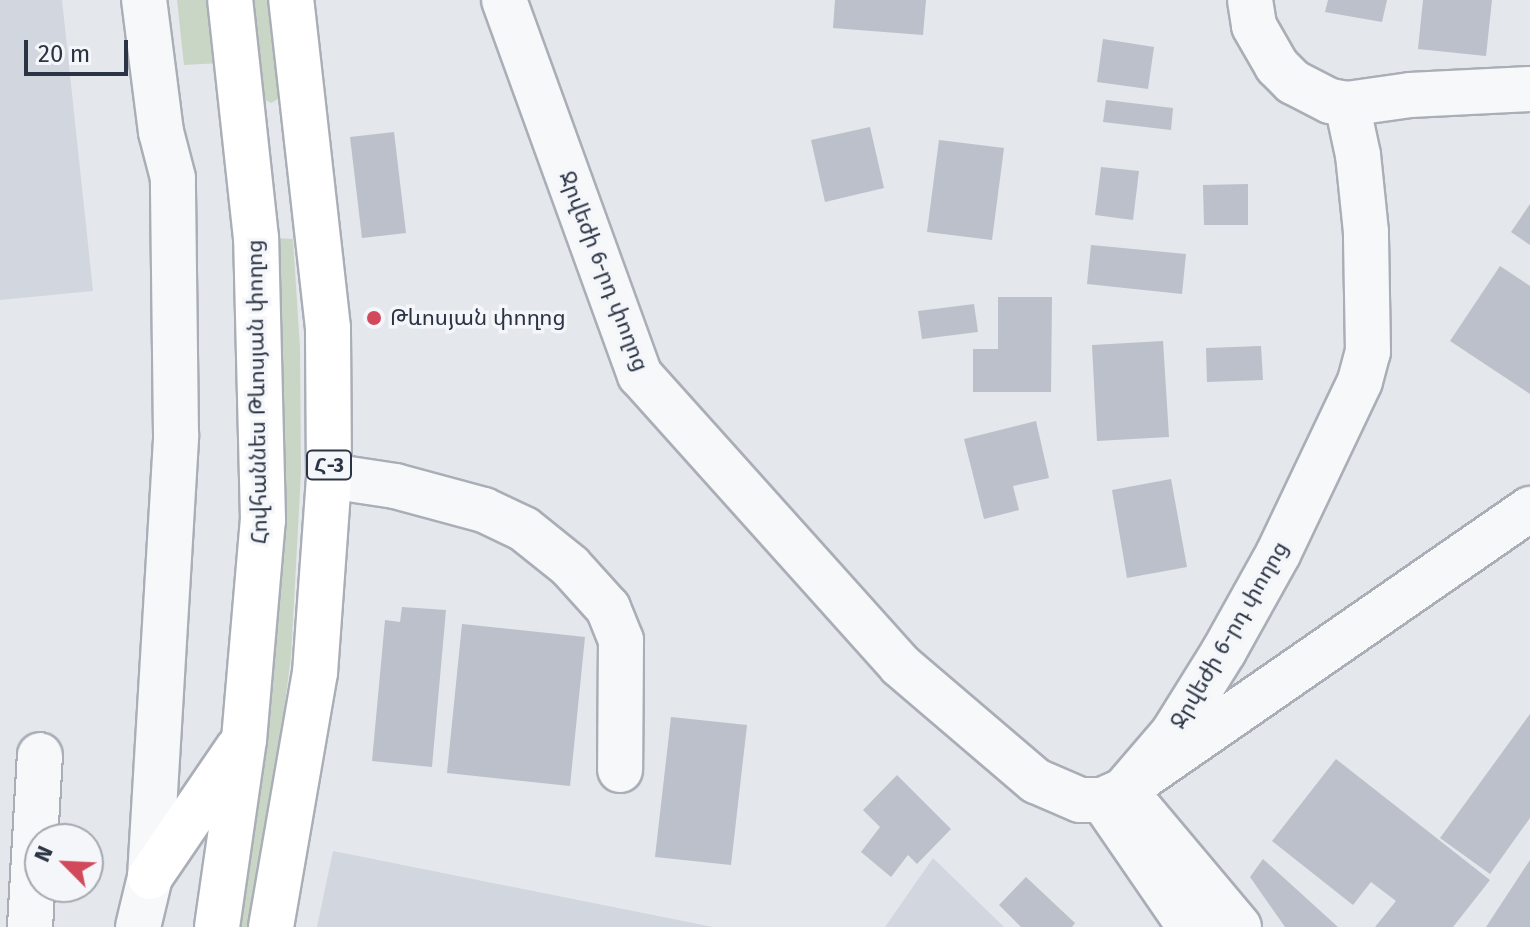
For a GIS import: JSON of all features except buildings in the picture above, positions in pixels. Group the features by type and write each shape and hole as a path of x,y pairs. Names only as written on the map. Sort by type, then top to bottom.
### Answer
{"main road":[{"name":"Հովհաննես Թևոսյան փողոց","path":"217,927 244,740 263,520 256,238 230,0"},
{"name":"Հ-3","path":"271,927 315,673 329,476 328,328 291,0"},
{"path":"243,99 263,116 281,115 301,91"},
{"path":"256,238 271,205 291,203 316,230"},
{"path":"150,877 244,740"}],"street":[{"path":"138,927 150,877 176,435 173,178 161,132 144,0"},
{"path":"1250,0 1254,26 1277,66 1314,95 1347,104 1410,95 1530,89"},
{"name":"Ջրվեժի 6-րդ փողոց","path":"512,2 640,375 900,665 1036,781 1080,800 1113,795 1173,733 1224,651 1284,541 1360,381 1368,352 1366,232 1358,155 1347,104"},
{"path":"329,476 395,486 484,510 524,529 570,566 608,608 621,640 620,770"},
{"path":"1113,795 1530,509"},
{"path":"30,927 40,755"},
{"path":"1113,795 1190,927"},
{"path":"1113,795 1239,927"}],"shaded area":[{"path":"0,0 62,0 93,291 0,300"},
{"path":"333,851 713,927 317,927"},
{"path":"933,858 1004,927 885,927"}],"green space":[{"path":"177,0 213,0 221,63 184,65"},
{"path":"251,0 268,0 278,87 278,99 271,103 264,99"},
{"path":"275,238 293,239 300,348 301,473 291,657 265,854 251,927 231,927"}],"place":[{"name":"Թևոսյան փողոց","path":"374,318"}]}
